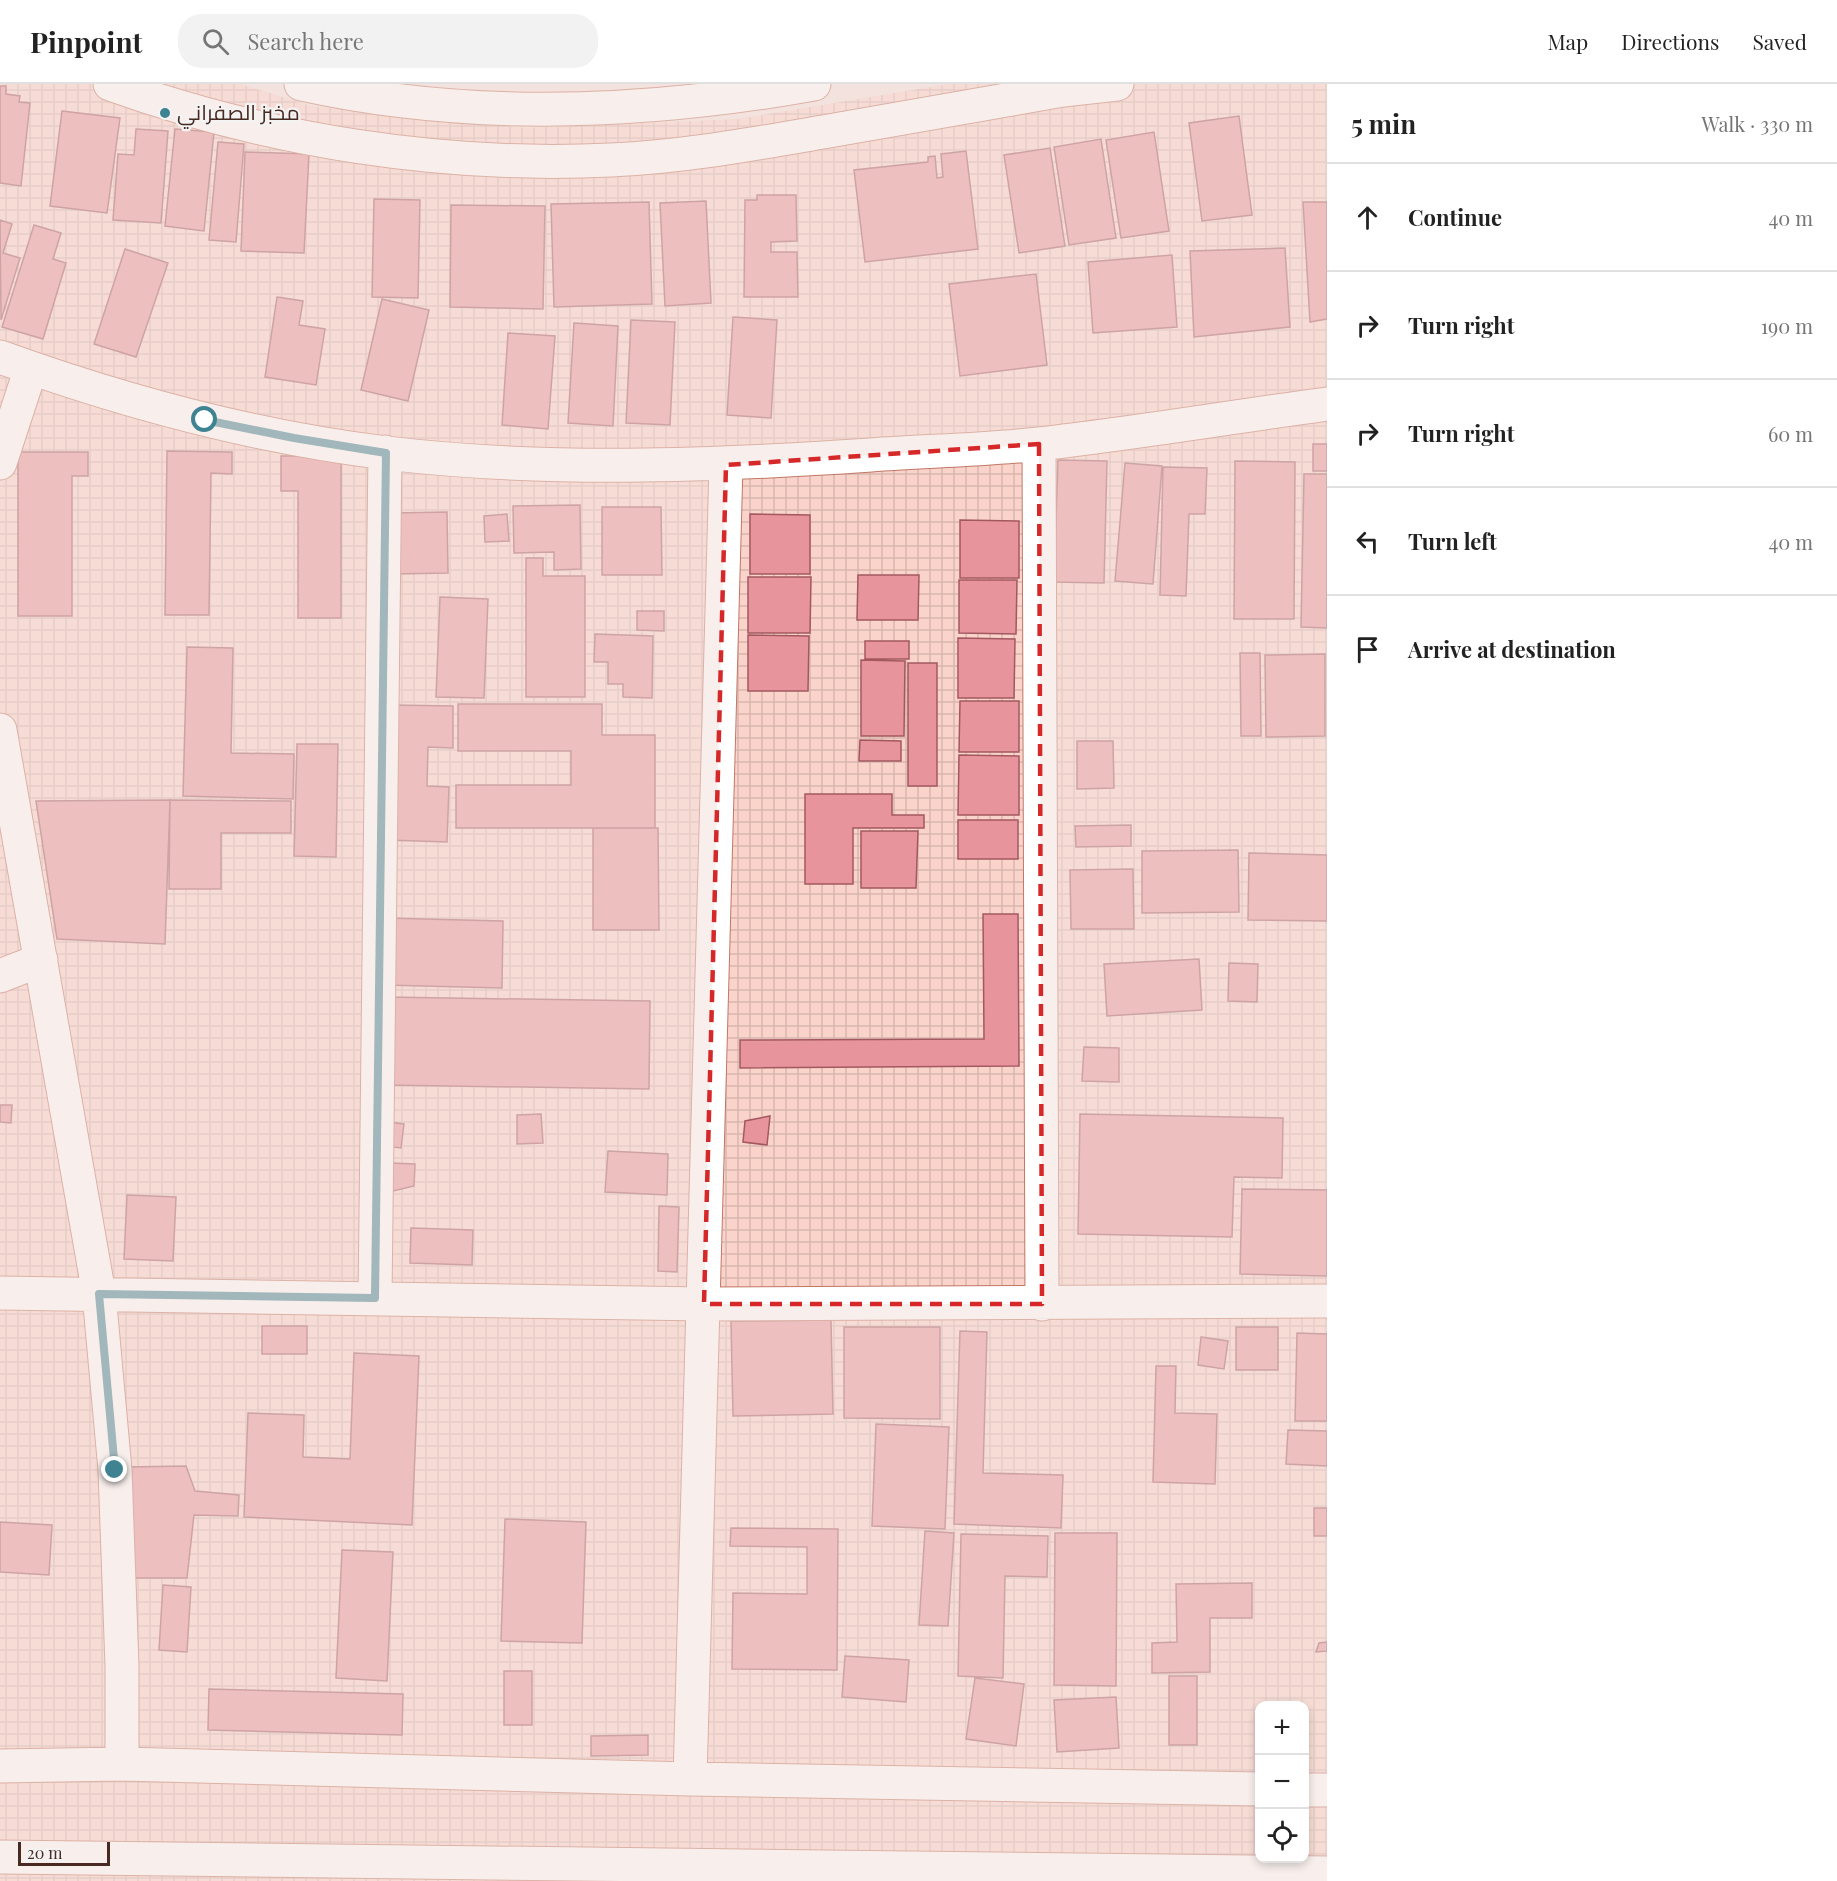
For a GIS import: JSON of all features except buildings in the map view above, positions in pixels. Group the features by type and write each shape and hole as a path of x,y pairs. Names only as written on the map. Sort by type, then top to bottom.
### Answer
{"street":[{"path":"110,84 230,120 323,141 427,155 547,162 678,155 1063,87 1117,84"},
{"path":"301,84 399,93 704,100 814,84"},
{"path":"0,357 117,396 205,420 386,453 499,463 726,465 1039,444 1327,404"},
{"path":"0,463 31,368"},
{"path":"1039,444 1042,1304"},
{"path":"375,1298 386,453"},
{"path":"690,1779 726,465"},
{"path":"0,730 99,1294 115,1470 121,1623 122,1764"},
{"path":"0,976 41,960"},
{"path":"0,1293 704,1304 1327,1301"},
{"path":"0,1766 122,1764 690,1779 1255,1789"},
{"path":"1309,1790 1327,1790"},
{"path":"0,1857 1327,1873"}],"highlighted area":[{"path":"1039,444 1042,1304 704,1304 726,465"}],"shaded area":[{"path":"0,84 240,84 311,106 526,128 738,119 949,84 1327,84 1327,1881 0,1881"}],"place":[{"name":"مخبز الصفراني","path":"165,113"}],"route":[{"path":"115,1470 108,1372 99,1294 375,1298 386,453 205,420"}]}
